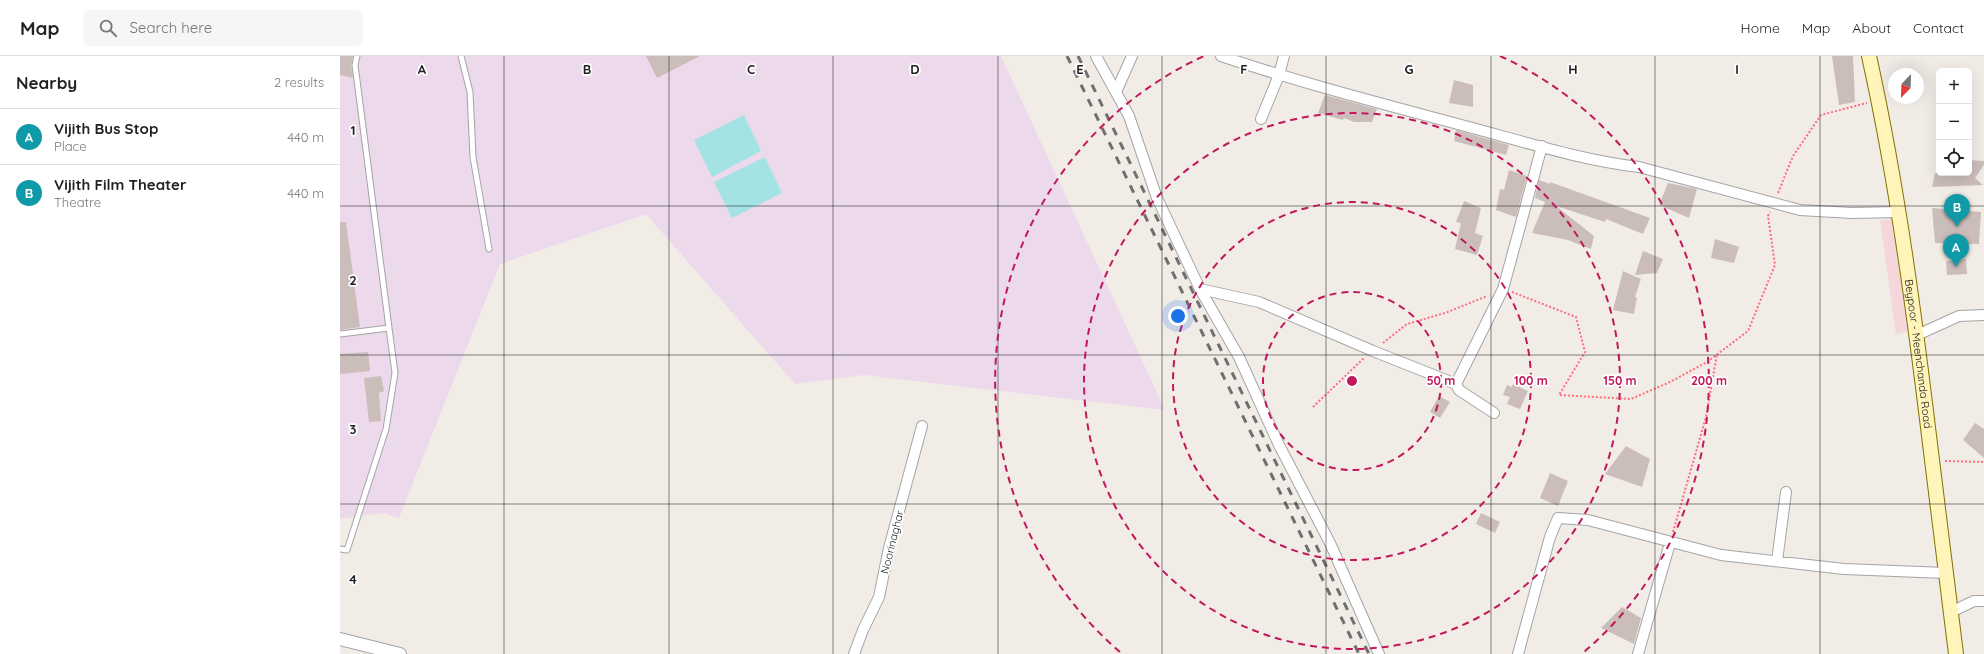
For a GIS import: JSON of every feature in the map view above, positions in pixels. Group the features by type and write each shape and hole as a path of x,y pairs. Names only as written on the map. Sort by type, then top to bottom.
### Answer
{"main road":[{"name":"Beypoor - Meenchanda Road","path":"1869,56 1899,212 1917,335 1956,654"}],"street":[{"path":"1096,56 1129,116 1157,198 1200,289 1239,357 1279,445 1330,543 1379,654"},
{"path":"1116,92 1132,56"},
{"path":"1221,56 1279,75 1542,146 1613,164 1639,167 1800,210 1852,213 1899,212"},
{"path":"1261,118 1279,75 1284,56"},
{"path":"1456,384 1504,289 1542,146"},
{"path":"1200,289 1259,302 1373,351 1456,384 1459,390 1494,413"},
{"path":"1917,335 1959,316 1984,315"},
{"name":"Noorinaghar","path":"854,654 863,630 879,597 889,548 922,426"},
{"path":"1777,561 1786,492"},
{"path":"1518,654 1550,537 1558,518 1588,520 1670,543 1721,555 1844,569 1946,573"},
{"path":"1638,654 1670,543"},
{"path":"1951,612 1974,601 1984,601"},
{"path":"340,639 400,654"}],"lane":[{"path":"340,549 347,550 386,429 395,373 355,65 357,56"},
{"path":"460,56 470,92 473,157 489,249"},
{"path":"340,334 389,328"}],"path":[{"path":"1312,407 1356,364 1407,324 1445,313 1504,289 1576,317 1585,352 1560,395 1631,399 1670,382 1707,362 1748,331 1775,264 1768,216 1793,156 1821,115 1878,100"},
{"path":"1670,543 1706,417 1718,354"},
{"path":"1932,461 1984,462"}],"shaded area":[{"path":"340,56 1001,56 1165,410 864,375 795,384 646,214 500,264 399,518 383,513 340,519"},
{"path":"1895,217 1913,330 1896,334 1880,221"}],"water":[{"path":"744,115 761,151 712,177 694,140"},
{"path":"765,157 782,193 732,218 714,182"}],"building":[{"path":"340,56 353,56 351,65 353,78 340,75"},
{"path":"646,56 700,56 657,78"},
{"path":"1832,56 1853,56 1855,102 1839,105"},
{"path":"1454,80 1473,85 1473,107 1449,103"},
{"path":"1325,95 1377,109 1372,122 1354,122 1344,118 1343,120 1318,113"},
{"path":"1456,130 1509,145 1506,155 1454,141"},
{"path":"1972,160 1984,161 1984,165 1975,178 1983,185 1932,187 1935,173 1936,176 1972,176"},
{"path":"1509,170 1527,176 1516,217 1496,210 1500,189 1504,190"},
{"path":"1539,180 1550,184 1550,182 1650,218 1643,234 1606,219 1605,222 1556,206 1594,236 1591,249 1568,240 1532,233 1545,202 1535,198"},
{"path":"1668,183 1697,189 1689,218 1659,205"},
{"path":"1464,201 1481,208 1475,233 1483,236 1477,255 1455,249 1461,223 1456,222"},
{"path":"1932,208 1981,212 1979,244 1935,243"},
{"path":"340,222 346,222 360,327 340,330"},
{"path":"1715,239 1739,247 1734,263 1711,258"},
{"path":"1643,251 1663,259 1657,273 1635,275"},
{"path":"1966,259 1967,274 1947,275 1946,261"},
{"path":"1623,271 1641,279 1635,297 1637,298 1634,314 1613,310"},
{"path":"368,352 370,371 340,374 340,354"},
{"path":"381,376 384,391 379,393 381,421 369,422 364,378"},
{"path":"1513,384 1528,391 1520,409 1507,404 1510,397 1503,395 1507,385 1512,387"},
{"path":"1439,396 1450,402 1440,418 1430,412"},
{"path":"1975,423 1984,429 1984,458 1963,440"},
{"path":"1626,446 1650,459 1642,487 1605,474"},
{"path":"1550,473 1568,481 1558,506 1540,498"},
{"path":"1481,513 1500,522 1495,533 1476,524"},
{"path":"1622,607 1641,618 1634,644 1601,628"}],"railway":[{"path":"1067,56 1359,654"},
{"path":"1078,56 1369,654"}],"place":[{"name":"Vijith Film Theater","path":"1957,227"},
{"name":"Vijith Bus Stop","path":"1956,267"}]}
